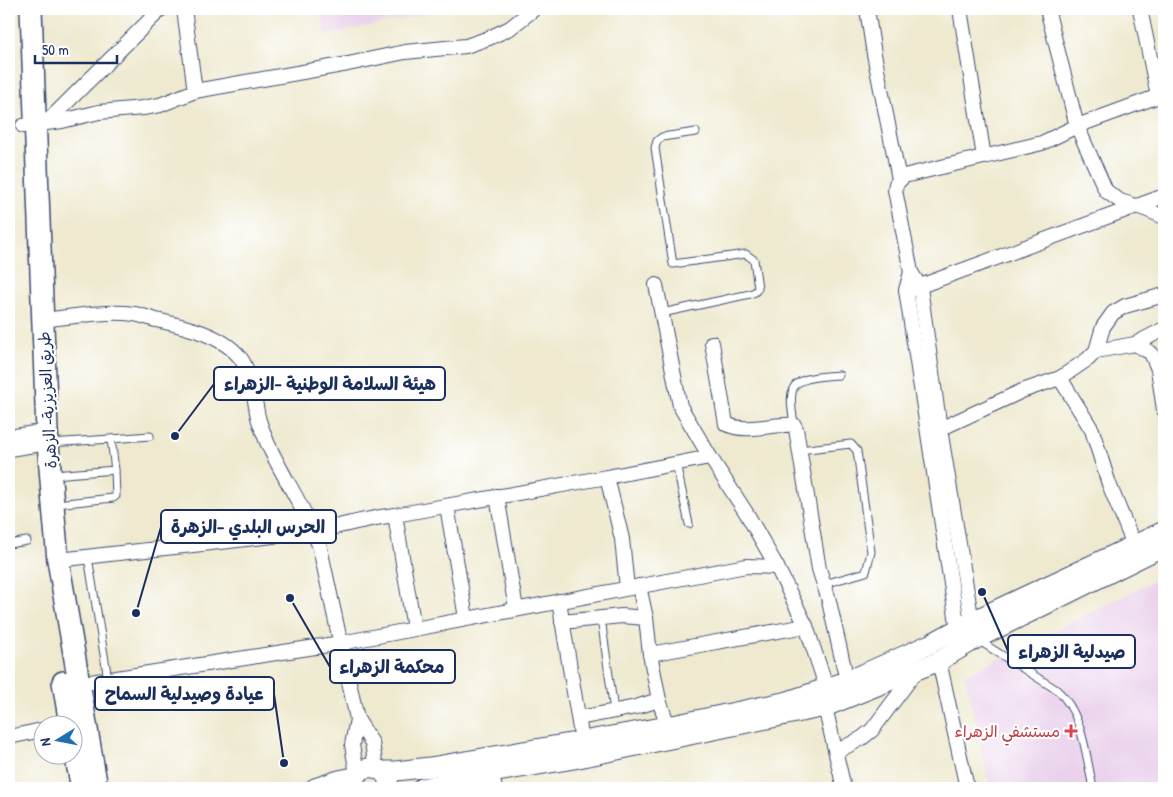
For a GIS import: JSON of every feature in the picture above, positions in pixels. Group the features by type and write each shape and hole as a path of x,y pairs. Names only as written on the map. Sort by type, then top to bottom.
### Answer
{"main road":[{"name":"طريق العزيزية- الزهرة","path":"18,9 35,124 45,561 68,714"},
{"name":"طريق العزيزية- الزهرة","path":"31,9 43,320 41,437 50,475 58,560 97,788"},
{"path":"77,764 82,788"}],"street":[{"path":"35,124 161,9"},
{"path":"184,9 195,91"},
{"path":"35,124 99,112 160,105 195,91 405,52 466,46 510,28 534,9"},
{"path":"867,9 898,179 895,190 940,429 967,634"},
{"path":"960,9 984,157"},
{"path":"1047,9 1077,126 1106,191 1120,201 1145,209 1164,218"},
{"path":"898,179 1042,143 1077,126 1161,95 1140,9"},
{"path":"1101,218 1106,191"},
{"path":"913,289 1164,196"},
{"path":"656,285 680,406 747,514 777,567 806,626 826,698 844,788"},
{"path":"913,289 967,634"},
{"path":"1096,352 1103,327 1113,313 1125,306 1164,295"},
{"path":"43,320 111,313 134,314 218,339 231,348 242,360 251,378 259,419 273,455 314,531 320,548 357,719 372,743 382,776"},
{"path":"940,429 1022,391 1060,378 1096,352 1135,344 1160,331"},
{"path":"1150,354 1153,340 1160,331"},
{"path":"712,343 726,424 732,427 765,428 794,425 819,569 828,597 847,681"},
{"path":"1135,344 1150,354 1158,369 1164,410"},
{"path":"1060,378 1092,430 1108,484 1134,545"},
{"path":"9,437 41,437"},
{"path":"9,449 41,437"},
{"path":"58,560 314,531 361,523 379,517 395,516 710,457"},
{"path":"607,477 633,587 646,618 650,654 659,700 668,726"},
{"path":"497,496 516,609"},
{"path":"447,506 466,618"},
{"path":"395,516 414,628"},
{"path":"422,788 492,784 574,760 826,698 917,670 939,661 967,634 1164,531"},
{"path":"315,788 339,780 354,780 368,768 382,776 396,771 582,742 788,701 826,698 847,681 930,644 967,634 1164,546"},
{"path":"78,684 340,643 746,566 777,567"},
{"path":"559,601 582,742"},
{"path":"562,622 622,616 646,618"},
{"path":"650,654 806,626"},
{"path":"939,661 967,788"},
{"path":"836,752 862,738 872,730 917,670"},
{"path":"579,718 659,700"},
{"path":"354,780 352,745 357,719"},
{"path":"9,737 32,732"}],"lane":[{"path":"662,313 750,294 758,288 754,260 746,254 673,264 655,148 657,141 662,137 696,132"},
{"path":"794,425 792,400 793,388 796,384 806,379 839,375"},
{"path":"41,437 111,439 150,436"},
{"path":"53,505 114,498 116,496 111,439"},
{"path":"799,450 851,444 857,451 871,552 868,568 866,572 824,584"},
{"path":"676,463 689,524"},
{"path":"50,475 115,470"},
{"path":"9,544 26,540"},
{"path":"88,557 108,679"},
{"path":"601,618 614,711"},
{"path":"967,634 1057,690 1067,699 1076,714 1093,788"}],"shaded area":[{"path":"321,9 448,9 326,35"},
{"name":"مستشفي الزهراء","path":"1164,576 1164,788 990,788 965,675"}],"place":[{"name":"هيئة السلامة الوطنية -الزهراء","path":"175,436"},
{"name":"صيدلية الزهراء","path":"982,592"},
{"name":"محكمة الزهراء","path":"290,598"},
{"name":"الحرس البلدي -الزهرة","path":"136,613"},
{"name":"مستشفي الزهراء","path":"1071,731"},
{"name":"عيادة وصيدلية السماح","path":"284,763"}]}
